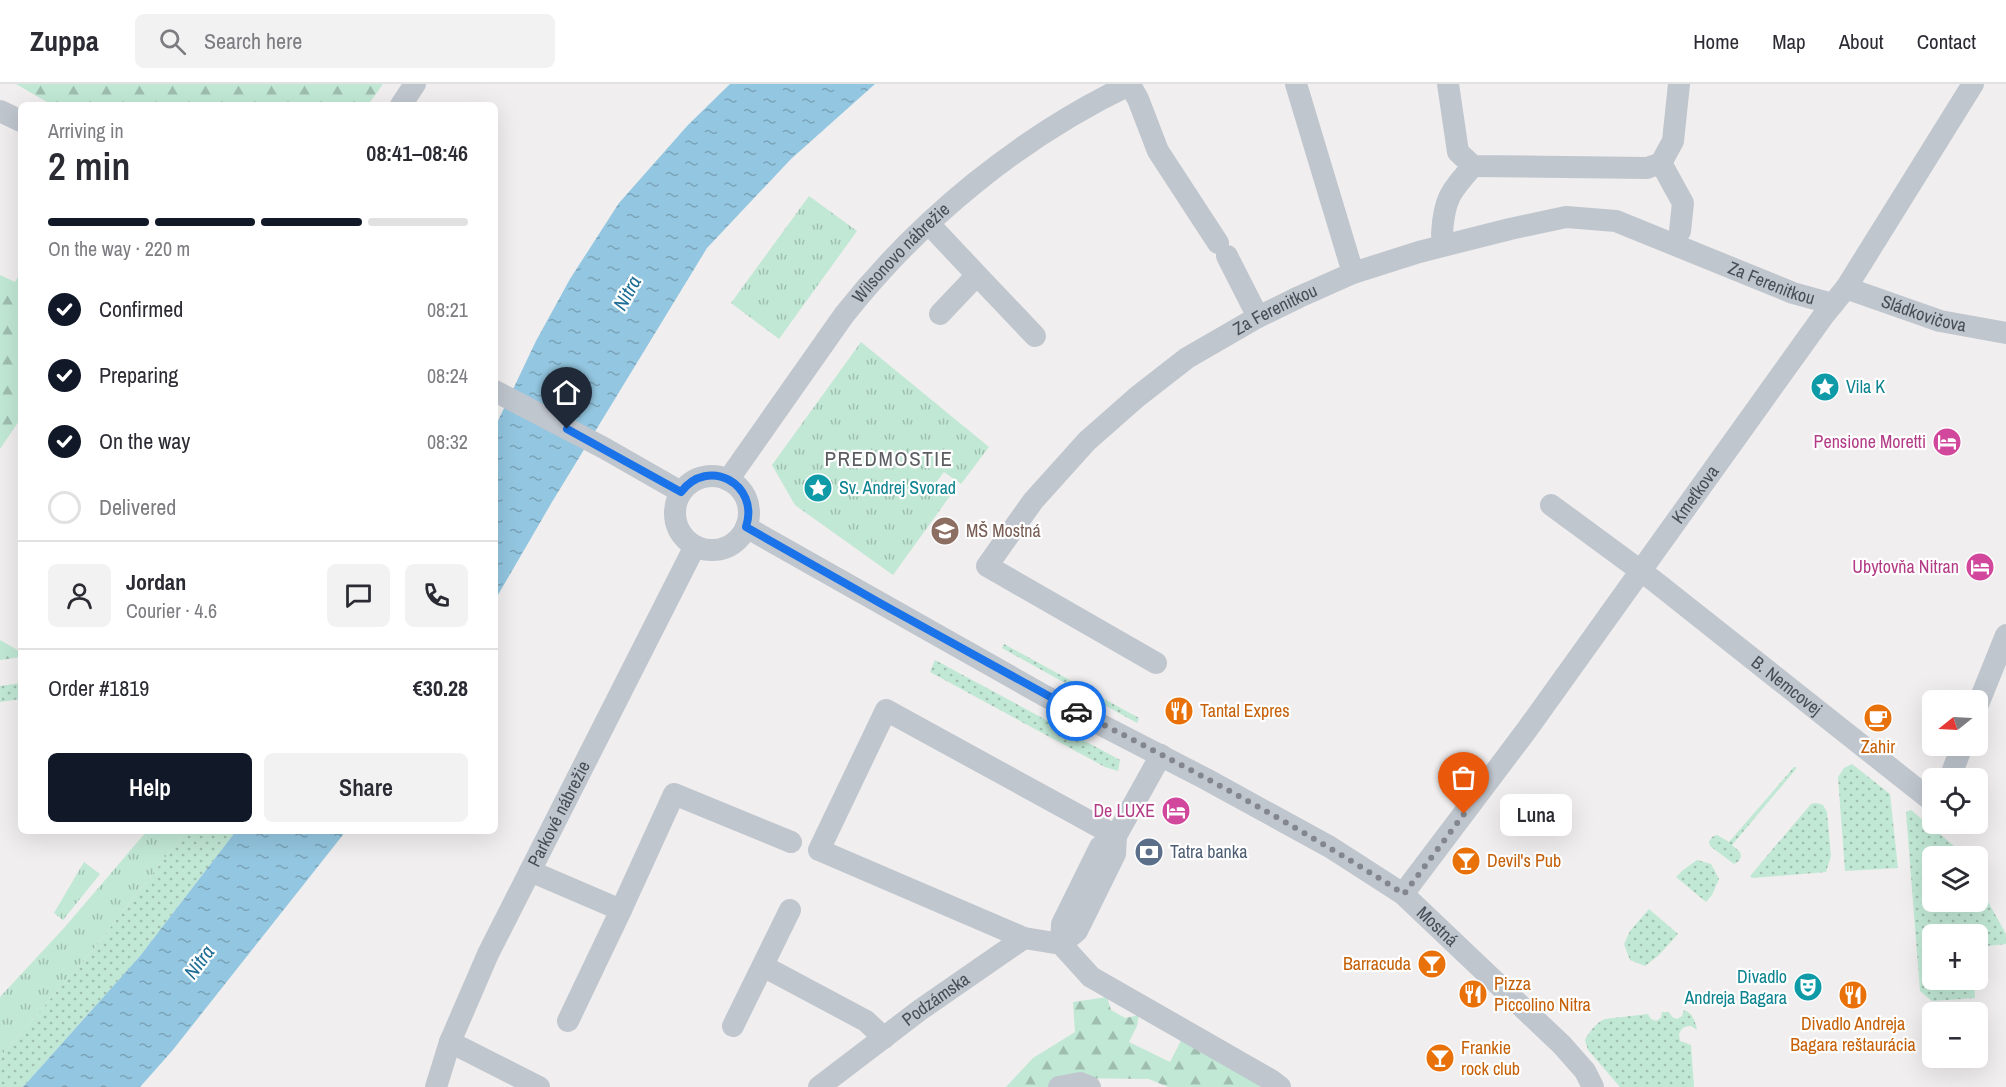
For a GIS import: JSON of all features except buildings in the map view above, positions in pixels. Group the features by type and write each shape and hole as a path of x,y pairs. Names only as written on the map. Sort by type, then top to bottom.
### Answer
{"street":[{"path":"402,102 415,84"},
{"path":"1130,84 1158,151 1222,249 1258,317"},
{"name":"Wilsonovo nábrežie","path":"728,480 850,308 929,224 1018,149 1130,84"},
{"path":"1296,84 1353,273"},
{"path":"1448,84 1458,152 1473,166 1647,168 1661,163 1672,141 1679,84"},
{"name":"Kmeťkova","path":"1404,894 1526,731 1839,296 1973,84"},
{"path":"0,111 18,120"},
{"path":"1661,163 1683,203 1680,231"},
{"path":"1442,234 1443,216 1450,192 1473,166"},
{"name":"Za Ferenitkou","path":"1156,663 987,566 1033,501 1087,441 1137,397 1187,358 1258,317 1353,273 1443,244 1566,218 1616,221 1793,293 1839,296"},
{"path":"929,224 1035,336"},
{"path":"940,315 977,275"},
{"name":"Sládkovičova","path":"1839,296 1940,321 2006,333"},
{"path":"498,393 604,448 681,492"},
{"path":"716,476 728,480 736,485 746,497 748,512 746,527 727,547 708,550 695,546 682,534 676,522 675,508 681,492 690,482 702,477 716,476"},
{"name":"B. Nemcovej","path":"1551,505 1640,571 1922,793"},
{"name":"Mostná","path":"746,527 1045,696 1284,820 1404,894 1562,1045 1585,1071 1593,1087"},
{"name":"Parkové nábrežie","path":"436,1087 450,1042 488,954 695,546"},
{"path":"1984,690 2006,635"},
{"path":"1116,836 886,710 819,850 1024,938 1061,944 1091,977 1280,1087"},
{"path":"1061,944 1077,931 1115,854 1116,836 1161,755"},
{"path":"568,1021 674,794 791,842"},
{"path":"530,871 621,910"},
{"path":"733,1026 790,910"},
{"name":"Podzámska","path":"819,1087 1024,938"},
{"path":"763,966 866,1021 884,1038"},
{"path":"450,1042 539,1087"},
{"path":"1059,1087 1080,1083 1090,1087"}],"green space":[{"path":"16,84 383,84 370,102 47,102"},
{"path":"809,196 857,231 779,339 731,303"},
{"path":"0,275 15,282 18,277 18,422 0,449"},
{"path":"861,342 989,447 961,484 944,472 935,484 950,496 893,575 795,505 772,465"},
{"path":"0,640 18,650 18,657 0,660"},
{"path":"1004,644 1139,718 1137,723 1002,648"},
{"path":"935,660 1120,760 1118,771 1105,767 930,672"},
{"path":"18,683 18,699 0,702 0,686"},
{"path":"1852,764 1890,794 1898,868 1845,871 1838,777 1844,768"},
{"path":"1794,767 1796,769 1732,845 1740,852 1739,861 1734,864 1710,846 1709,842 1712,837 1717,835 1729,842"},
{"path":"1811,804 1823,805 1827,812 1831,856 1826,872 1752,878 1750,876"},
{"path":"1911,810 1922,819 1922,834 1940,834 1954,846 1922,846 1922,912 1988,912 1988,902 2006,934 2006,944 1988,946 1988,924 1922,924 1922,990 1975,990 1975,998 1932,1001 1920,991 1906,812"},
{"path":"144,834 184,834 91,952 0,1057 0,997 64,928"},
{"path":"184,834 234,834 140,956 23,1087 0,1087 0,1057 91,952"},
{"path":"1697,860 1711,864 1719,879 1706,902 1676,877"},
{"path":"84,862 100,874 63,920 54,913"},
{"path":"1649,909 1678,934 1659,955 1645,966 1630,960 1624,944 1630,931"},
{"path":"1107,997 1111,1010 1125,1018 1139,1015 1137,1026 1129,1042 1170,1062 1185,1033 1261,1087 1168,1087 1149,1079 1058,1078 1050,1087 1006,1087 1033,1058 1075,1032 1073,1002"},
{"path":"1684,1010 1692,1015 1697,1030 1687,1026 1679,1034 1680,1041 1691,1045 1694,1087 1620,1087 1588,1050 1585,1040 1596,1025 1605,1019 1648,1014 1656,1021 1661,1018 1662,1012 1669,1012 1677,1019 1682,1016"}],"water":[{"name":"Nitra","path":"730,84 875,84 791,159 707,248 498,595 498,421 536,341 570,279 619,203 688,125"},
{"name":"Nitra","path":"234,834 344,834 172,1051 140,1087 23,1087 140,956"}],"way so far":[{"path":"1076,711 1284,820 1404,894 1464,814"}],"place":[{"name":"Vila K","path":"1825,387"},
{"name":"Pensione Moretti","path":"1947,442"},
{"name":"Sv. Andrej Svorad","path":"818,488"},
{"name":"MŠ Mostná","path":"945,531"},
{"name":"Ubytovňa Nitran","path":"1980,567"},
{"name":"Tantal Expres","path":"1179,711"},
{"name":"Zahir","path":"1878,718"},
{"name":"De LUXE","path":"1176,811"},
{"name":"Luna","path":"1464,814"},
{"name":"Tatra banka","path":"1149,852"},
{"name":"Devil's Pub","path":"1466,861"},
{"name":"Barracuda","path":"1432,964"},
{"name":"Divadlo Andreja Bagara","path":"1808,987"},
{"name":"Pizza Piccolino Nitra","path":"1473,994"},
{"name":"Divadlo Andreja Bagara reštaurácia","path":"1853,995"},
{"name":"Frankie rock club","path":"1440,1058"}],"district":[{"name":"PREDMOSTIE","path":"889,459"}],"route":[{"path":"567,429 681,492 690,482 707,476 716,476 733,482 746,497 748,517 746,527 1045,696 1076,711"}]}
